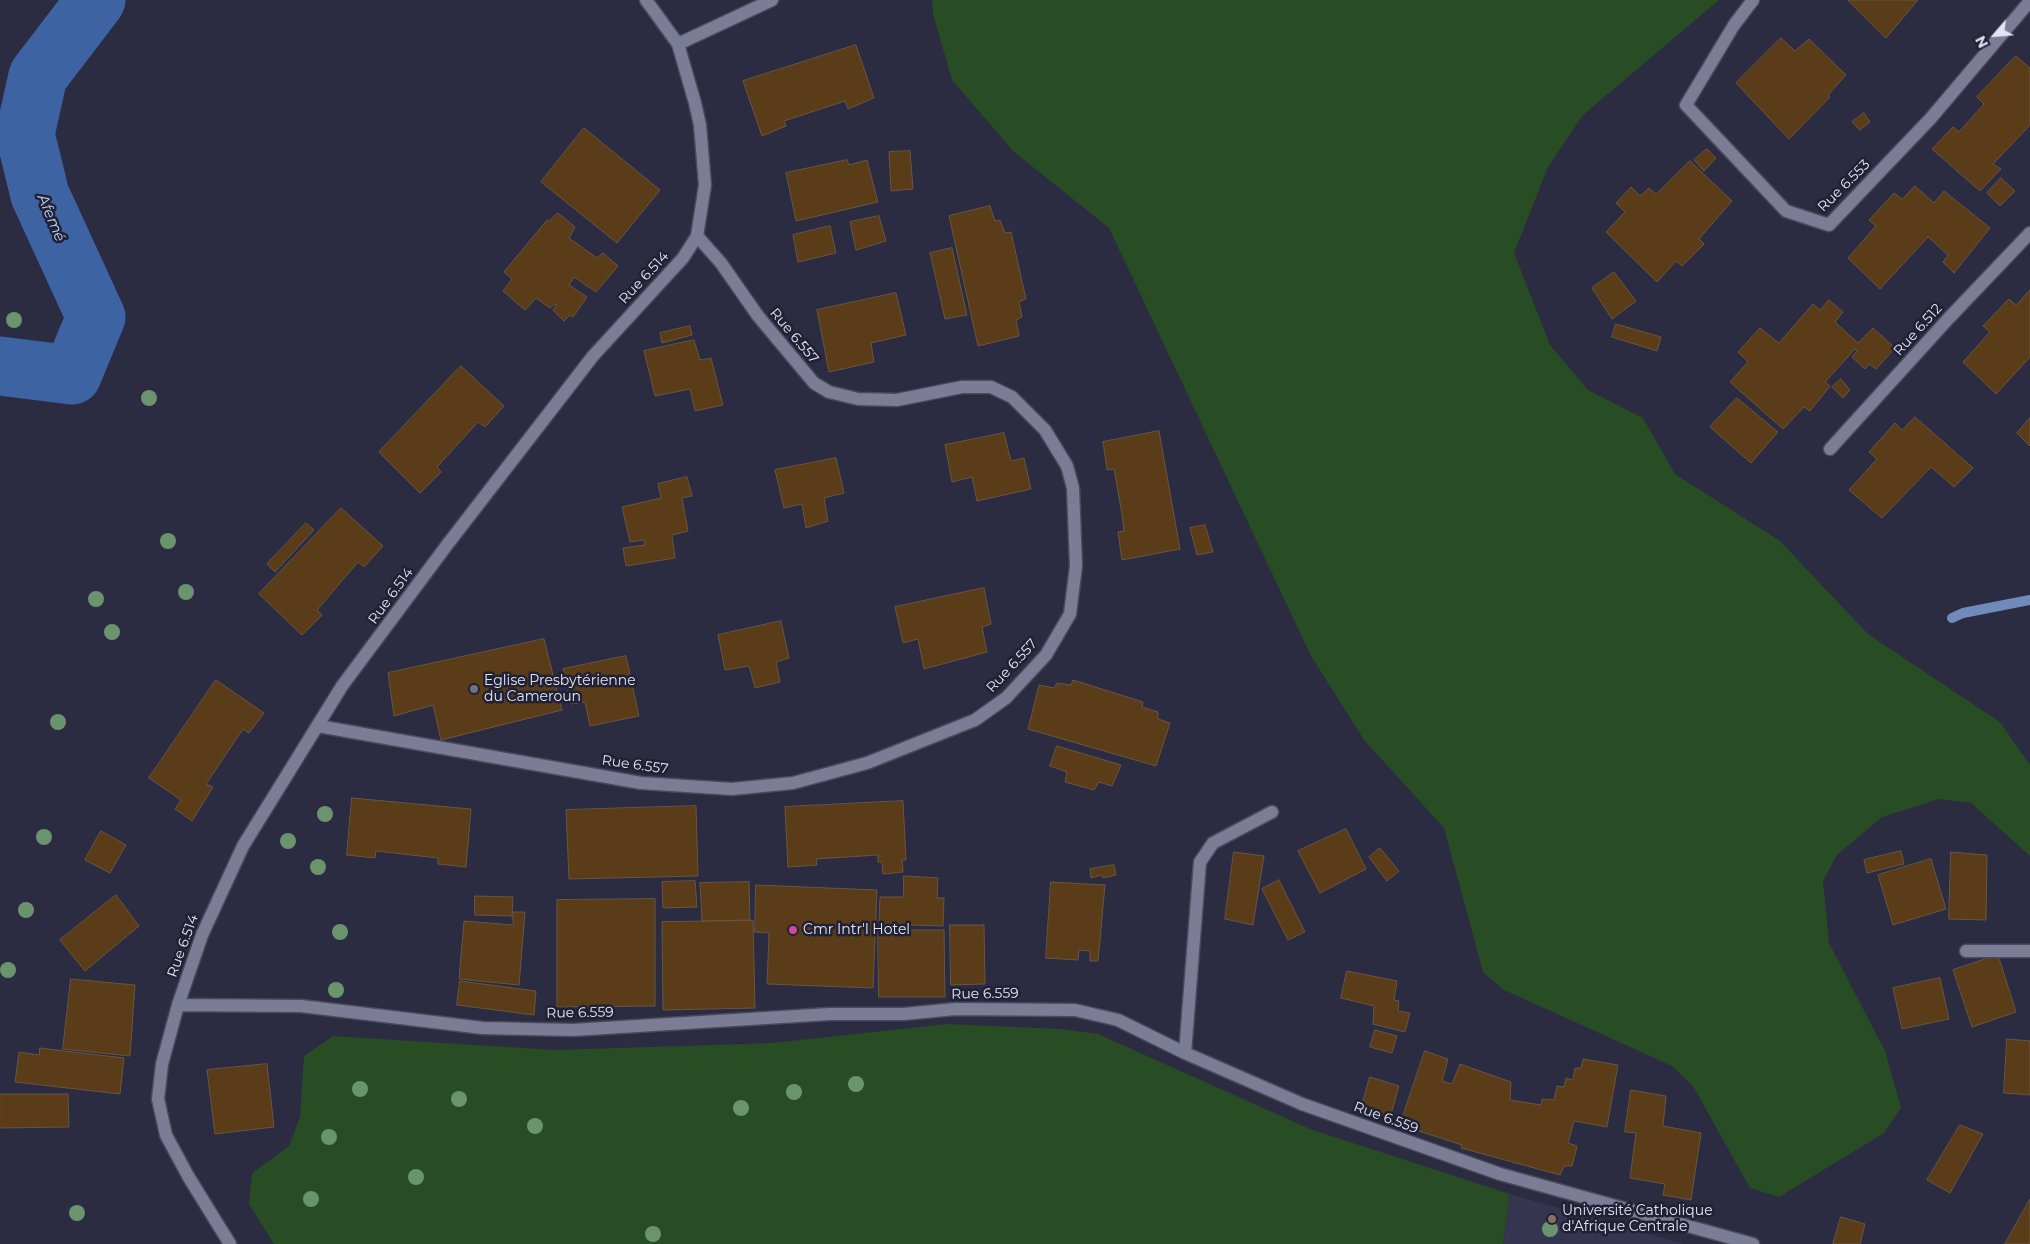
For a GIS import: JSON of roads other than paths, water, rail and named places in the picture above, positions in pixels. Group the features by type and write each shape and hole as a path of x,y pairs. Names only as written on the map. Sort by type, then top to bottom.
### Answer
{"street":[{"name":"Rue 6.514","path":"230,1244 188,1176 166,1135 158,1099 162,1064 178,1005 202,935 243,846 342,686 447,545 593,356 683,258 697,236 705,185 703,152 695,103 678,44 646,0"},
{"path":"678,44 772,0"},
{"name":"Rue 6.553","path":"1753,0 1719,49 1686,105 1786,211 1829,225 1931,118 2030,1"},
{"name":"Rue 6.512","path":"1830,449 1949,318 2030,234"},
{"name":"Rue 6.557","path":"318,726 641,783 732,789 793,783 867,763 975,720 1006,698 1046,655 1070,614 1076,566 1073,488 1067,466 1045,430 1012,396 991,387 962,387 897,400 858,399 829,392 814,383 758,316 721,263 697,236"},
{"path":"1185,1053 1200,862 1213,843 1272,812"},
{"path":"1966,951 2030,951"},
{"name":"Rue 6.559","path":"178,1005 301,1006 483,1028 573,1030 830,1014 904,1014 955,1009 1075,1010 1118,1020 1185,1053 1302,1104 1500,1174 1753,1244"}],"waterway":[{"name":"Afemé","path":"0,366 72,375 96,317 40,195 25,134 38,76 96,0"},
{"path":"1952,618 1963,613 2030,600"}],"place":[{"name":"Eglise Presbytérienne du Cameroun","path":"474,689"},
{"name":"Cmr Intr'l Hotel","path":"793,930"},
{"name":"Université Catholique d'Afrique Centrale","path":"1552,1219"}]}
